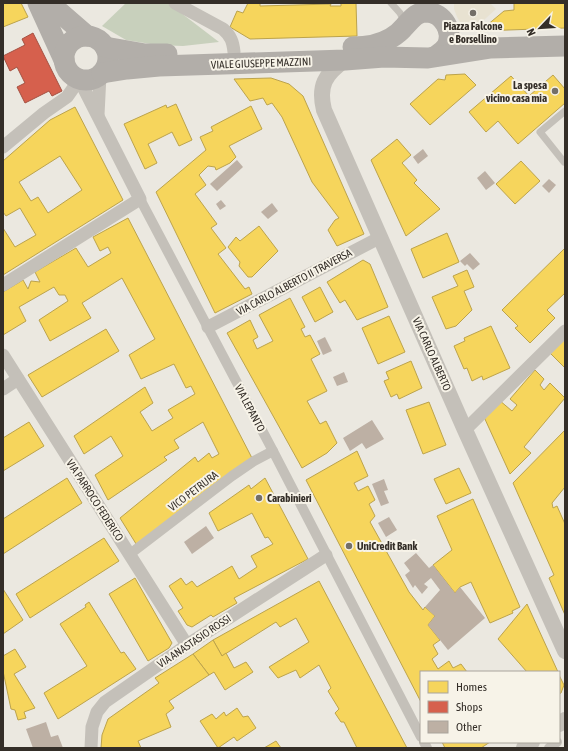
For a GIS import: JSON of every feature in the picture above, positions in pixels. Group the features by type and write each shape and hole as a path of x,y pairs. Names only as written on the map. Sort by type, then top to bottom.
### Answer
{"main road":[{"path":"38,3 64,60"},
{"path":"49,3 87,36"},
{"name":"VIALE GIUSEPPE MAZZINI","path":"105,46 145,54 363,47 386,40 398,33 416,15 428,12 444,18 473,44 491,48"},
{"path":"416,15 404,33 405,41 408,48 413,53 428,56 442,52 447,46 449,38 444,18"},
{"path":"87,36 94,37 100,41 105,46 108,53 106,67 101,74 90,80 77,78 70,73 65,67 64,60 64,52 68,45 79,37 87,36"},
{"name":"VIALE GIUSEPPE MAZZINI","path":"101,74 126,69 151,67 428,56 491,48 565,46"}],"street":[{"path":"174,3 230,35 234,52"},
{"name":"VIA CARLO ALBERTO","path":"345,60 334,68 321,91 321,100 324,110 465,430 565,651"},
{"name":"VIA LEPANTO","path":"101,74 98,117 420,735"},
{"path":"77,78 98,117"},
{"path":"3,147 44,113 67,97 74,88 77,78"},
{"path":"3,285 140,199"},
{"name":"VIA CARLO ALBERTO II TRAVERSA","path":"208,327 380,237"},
{"path":"465,430 565,331"},
{"name":"VIA PARROCO FEDERICO","path":"3,355 187,645"},
{"path":"3,389 18,379"},
{"name":"VICO PETRURA","path":"130,554 232,476 254,461 273,451"},
{"name":"VIA ANASTASIO ROSSI","path":"91,748 92,727 95,717 105,702 187,645 326,555"}],"lane":[{"path":"392,3 400,14 416,15"},
{"path":"564,162 540,132 565,111"}],"green space":[{"path":"126,3 168,3 219,42 183,46 157,45 126,40 102,26"}],"shaded area":[{"name":"Piazza Falcone e Borsellino","path":"454,3 490,3 496,9 474,29 460,22 454,9"}],"building: Homes":[{"path":"3,3 21,3 28,17 3,27"},
{"path":"248,3 260,3 260,6 331,4 330,6 341,6 341,3 356,3 357,36 250,39 230,27 237,11 243,13"},
{"path":"514,3 564,3 565,28 480,31 504,11 514,10"},
{"path":"465,74 476,85 430,125 410,104 438,79 445,80 446,75"},
{"path":"553,75 565,89 565,103 518,144 498,121 486,132 469,112 511,76 529,96"},
{"path":"271,78 289,84 303,96 364,234 337,246 328,230 335,220 339,218 312,182 282,117 272,103 267,105 263,98 250,101 234,79"},
{"path":"176,104 192,140 179,146 172,132 148,144 157,163 145,169 124,124 166,105 167,108"},
{"path":"251,106 262,129 229,146 236,157 230,163 216,170 215,167 208,166 199,175 206,185 195,194 217,224 211,228 226,248 218,254 245,289 249,287 252,294 215,313 156,192 206,150 200,137 213,131 211,127"},
{"path":"75,107 123,200 3,275 3,228 15,247 36,235 20,208 6,216 3,212 3,161 50,120","holes":["60,156 82,190 48,213 38,197 31,201 19,182"]},
{"path":"397,139 411,155 402,163 417,180 414,183 440,209 406,236 371,160"},
{"path":"521,161 540,181 515,204 496,184"},
{"path":"128,218 252,458 138,547 120,518 195,457 198,462 209,453 212,458 219,454 203,422 174,440 179,448 164,457 167,460 108,500 95,475 123,456 111,436 84,454 74,436 145,387 153,403 140,412 152,431 173,418 168,410 195,394 191,386 186,388 174,364 141,379 129,355 155,339 122,278 82,303 91,318 50,341 39,320 68,301 65,295 59,295 54,287 19,307 26,321 3,335 3,292 23,280 28,289 31,281 40,282 35,272 76,248 88,267 111,253 108,247 100,251 93,237"},
{"path":"259,226 278,251 252,277 248,277 239,266 240,262 228,247 236,237 240,241"},
{"path":"447,233 459,262 423,278 411,249"},
{"path":"565,248 565,293 547,310 555,318 530,343 515,328 518,326 502,310"},
{"path":"363,260 370,264 388,307 357,320 345,300 340,303 327,282"},
{"path":"467,270 474,287 464,291 472,310 456,326 446,329 432,297 458,286 453,276"},
{"path":"320,287 333,312 315,322 302,297"},
{"path":"290,298 305,327 301,329 305,337 310,335 320,354 311,359 327,391 307,401 320,424 326,421 337,443 327,453 302,468 227,333 250,320 258,337 253,340 257,349 273,341 259,315"},
{"path":"389,316 405,352 378,364 362,328"},
{"path":"491,326 510,368 483,380 482,376 472,381 467,368 464,369 454,346 465,341 464,338"},
{"path":"106,329 119,351 42,397 28,375"},
{"path":"565,338 565,368 550,353"},
{"path":"411,361 422,388 399,399 397,394 391,397 384,381 389,379 386,372"},
{"path":"535,370 544,379 540,385 544,390 550,383 565,398 524,447 531,453 510,474 484,417 499,400 512,411 517,405 510,399"},
{"path":"429,402 446,445 423,454 406,410"},
{"path":"29,422 44,446 3,471 3,438"},
{"path":"565,430 565,487 552,503 553,508 557,506 565,524 565,615 549,578 554,575 513,483"},
{"path":"357,451 368,476 354,483 358,491 368,486 375,500 369,504 375,516 370,522 409,592 423,610 425,607 435,616 428,625 440,640 433,645 438,654 432,659 438,669 449,661 453,668 461,664 466,671 420,671 420,700 306,480"},
{"path":"459,468 471,493 446,504 434,479"},
{"path":"67,478 82,503 3,554 3,519"},
{"path":"265,478 308,559 234,598 237,603 213,617 211,615 192,627 187,625 178,611 183,608 169,586 181,578 186,585 192,581 197,587 232,566 239,579 257,567 251,556 273,544 268,537 265,538 252,513 218,531 209,513 249,485 251,489"},
{"path":"473,499 520,607 512,611 513,613 490,623 471,582 460,587 455,593 433,565 452,550 437,516"},
{"path":"104,538 119,561 30,618 16,594"},
{"path":"135,578 172,643 169,648 148,661 109,594"},
{"path":"319,581 407,748 357,748 344,722 341,722 335,713 339,709 328,691 331,688 319,665 300,678 296,670 278,678 269,667 309,642 296,618 280,627 276,622 222,656 213,640"},
{"path":"3,589 23,620 3,634"},
{"path":"89,602 121,653 124,652 136,669 58,719 44,693 87,666 60,624 86,607 85,605"},
{"path":"527,604 558,671 526,671 498,639"},
{"path":"213,640 222,656 226,653 234,668 246,662 253,672 225,690 214,672 209,675 193,654"},
{"path":"15,649 26,667 14,674 35,708 24,712 26,718 18,720 15,710 11,709 3,671 3,656"},
{"path":"193,654 209,675 169,701 174,708 166,714 171,727 138,741 141,748 101,748 102,735 108,719 159,683 155,678"},
{"path":"560,677 564,685 560,694"},
{"path":"237,708 243,717 248,716 256,728 237,741 234,737 218,748 200,721 212,714 216,719 224,712 226,716"},
{"path":"276,741 281,748 264,748"},
{"path":"442,743 488,743 481,748 445,748"}],"building: Shops":[{"path":"33,33 62,91 52,96 49,91 25,103 17,87 25,83 17,67 10,71 3,56 25,45 22,39"}],"building: Other":[{"path":"423,149 428,156 418,164 413,157"},
{"path":"237,160 243,167 217,191 210,184"},
{"path":"485,171 495,183 486,190 477,178"},
{"path":"549,179 556,185 549,193 542,186"},
{"path":"221,200 226,206 220,210 216,204"},
{"path":"272,203 278,211 268,219 261,212"},
{"path":"470,253 480,264 473,270 467,264 465,266 460,261"},
{"path":"325,337 332,351 323,355 317,341"},
{"path":"344,372 348,382 337,386 333,377"},
{"path":"372,420 384,439 366,449 362,443 350,451 343,438"},
{"path":"384,479 388,490 384,491 389,503 381,506 372,484"},
{"path":"389,517 397,530 386,537 378,523"},
{"path":"206,526 214,538 192,554 184,542"},
{"path":"416,553 429,568 433,565 455,593 460,587 485,618 448,650 428,625 435,616 425,607 440,590 431,578 424,584 428,587 422,594 415,585 413,588 405,575 410,571 404,563"},
{"path":"46,722 51,737 58,735 63,748 33,748 26,729"}],"place":[{"name":"Piazza Falcone e Borsellino","path":"473,13"},
{"name":"La spesa vicino casa mia","path":"555,91"},
{"name":"Carabinieri","path":"259,498"},
{"name":"UniCredit Bank","path":"349,546"}]}
